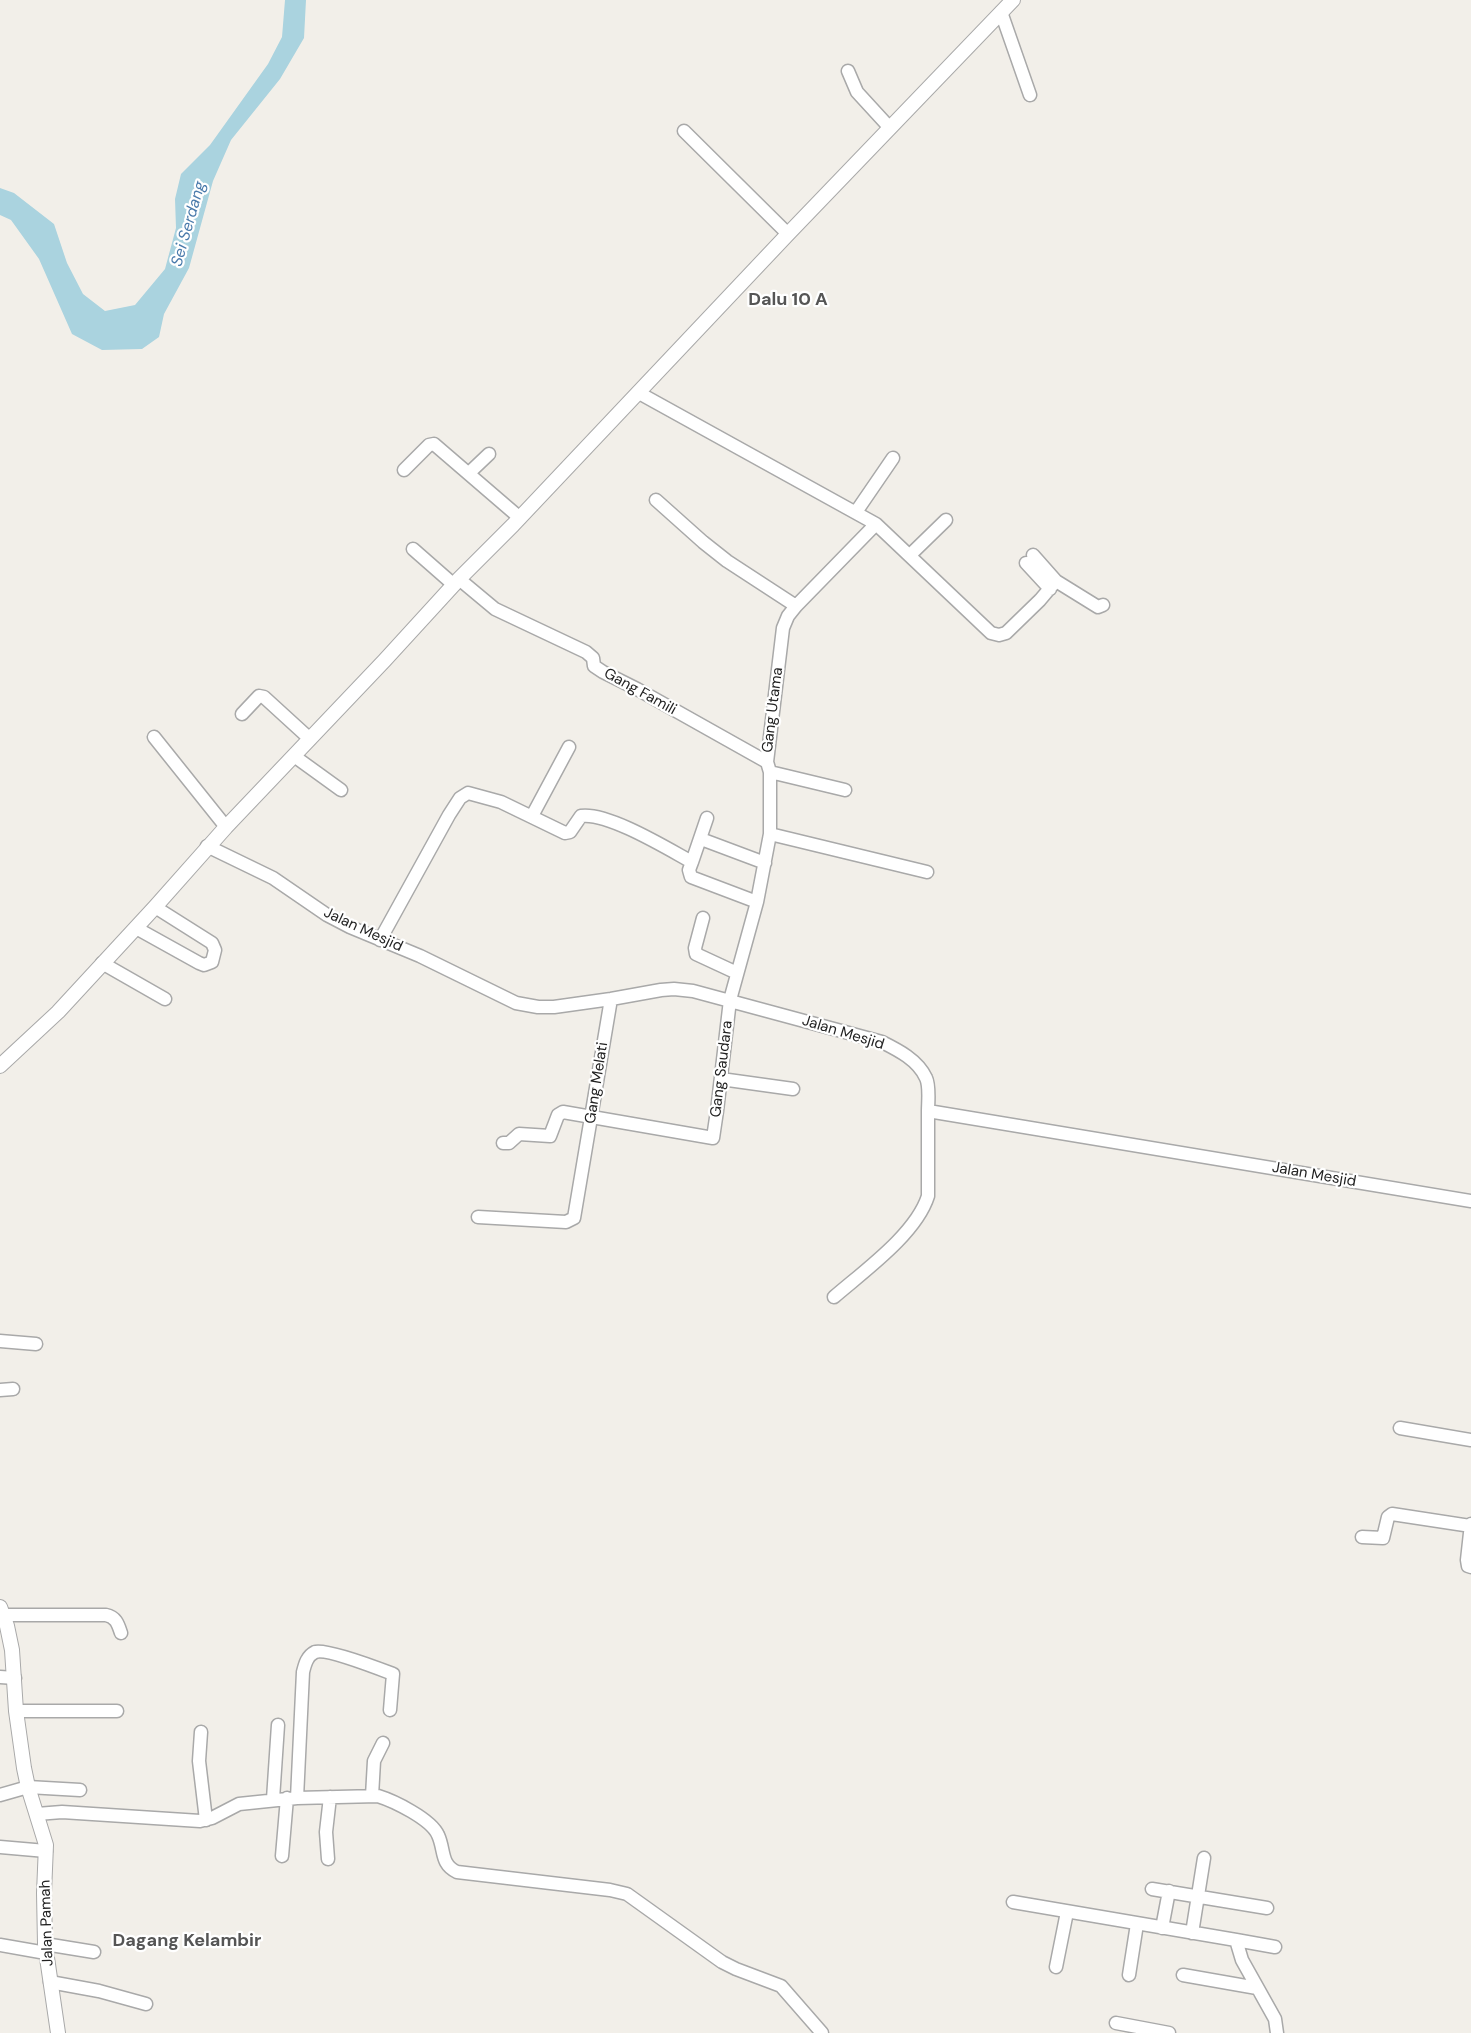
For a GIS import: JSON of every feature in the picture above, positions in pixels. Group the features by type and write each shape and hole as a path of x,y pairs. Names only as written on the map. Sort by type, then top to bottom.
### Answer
{"street":[{"path":"1004,5 1030,95"},
{"path":"1,1063 58,1012 155,908 207,846 456,582 639,393 1004,5"},
{"path":"848,71 857,92 890,128"},
{"path":"684,131 788,234"},
{"path":"639,393 876,524 987,631 995,634 1006,633 1053,585"},
{"path":"404,470 432,444 520,518"},
{"path":"469,473 489,454"},
{"path":"856,512 893,458"},
{"path":"656,500 727,561 796,606"},
{"path":"910,555 946,520"},
{"name":"Gang Utama","path":"730,1000 757,902 770,834 768,767 783,628 788,616 796,606 876,524"},
{"name":"Gang Famili","path":"413,549 495,609 586,652 593,658 594,666 603,672 637,689 768,767 845,790"},
{"path":"1030,559 1053,585 1098,607 1103,605"},
{"path":"242,714 259,696 264,697 310,739"},
{"path":"154,737 225,827"},
{"path":"532,816 569,747"},
{"path":"294,756 341,790"},
{"path":"380,940 449,815 463,795 468,793 486,797 565,833 570,832 581,816 594,817 639,834 692,862"},
{"path":"707,818 689,870 691,877 757,902"},
{"path":"770,834 927,872"},
{"path":"701,839 765,863"},
{"name":"Jalan Mesjid","path":"207,846 264,873 327,915 430,960 503,997 527,1005 554,1007 674,989 693,991 882,1042 915,1064 927,1079 928,1111 1471,1201"},
{"path":"136,928 199,963 204,965 212,962 215,954 212,942 155,908"},
{"path":"703,918 694,951 699,956 737,973"},
{"path":"102,963 165,999"},
{"name":"Gang Melati","path":"478,1217 570,1221 576,1212 611,999"},
{"name":"Gang Saudara","path":"592,1116 713,1138 730,1000"},
{"path":"721,1079 792,1089"},
{"path":"834,1297 878,1259 919,1218 928,1196 928,1111"},
{"path":"503,1143 509,1143 519,1134 550,1136 560,1112 592,1116"},
{"path":"0,1341 36,1344"},
{"path":"0,1390 13,1389"},
{"path":"1401,1428 1471,1440"},
{"path":"1362,1537 1383,1538 1388,1517 1392,1514 1471,1525 1467,1560 1468,1566 1471,1567"},
{"path":"2,1611 112,1616 121,1633"},
{"name":"Jalan Pamah","path":"2,1611 15,1678 16,1711 28,1787 45,1837 46,1948 58,2033"},
{"path":"282,1857 292,1798 303,1672 308,1659 312,1654 325,1651 393,1674 390,1710"},
{"path":"0,1677 15,1678"},
{"path":"16,1711 117,1711"},
{"path":"273,1799 278,1725"},
{"path":"201,1732 199,1761 206,1820"},
{"path":"372,1796 374,1761 383,1743"},
{"path":"0,1795 28,1787 80,1790"},
{"path":"37,1814 62,1812 114,1817 206,1820 239,1804 273,1799 372,1796 390,1799 429,1824 438,1834 444,1862 449,1869 457,1872 627,1894 722,1962 781,1986 822,2033"},
{"path":"328,1859 326,1832 330,1797"},
{"path":"0,1847 46,1851"},
{"path":"1192,1933 1204,1858"},
{"path":"1152,1889 1267,1908"},
{"path":"1162,1928 1169,1891"},
{"path":"1013,1902 1275,1947"},
{"path":"1056,1967 1067,1912"},
{"path":"1129,1975 1137,1924"},
{"path":"1236,1940 1242,1960 1275,2019 1277,2033"},
{"path":"0,1945 94,1952"},
{"path":"1183,1975 1257,1988"},
{"path":"49,1979 146,2004"},
{"path":"1116,2023 1169,2033"}],"water":[{"name":"Sei Serdang","path":"285,0 306,0 304,38 280,79 231,140 213,181 189,268 164,314 159,337 142,349 102,350 72,334 39,259 11,220 0,215 0,188 14,193 54,224 67,263 83,294 105,311 135,305 165,269 176,228 175,199 181,174 210,145 268,64 282,37"}],"district":[{"name":"Dalu 10 A","path":"788,300"},
{"name":"Dagang Kelambir","path":"187,1941"}]}
